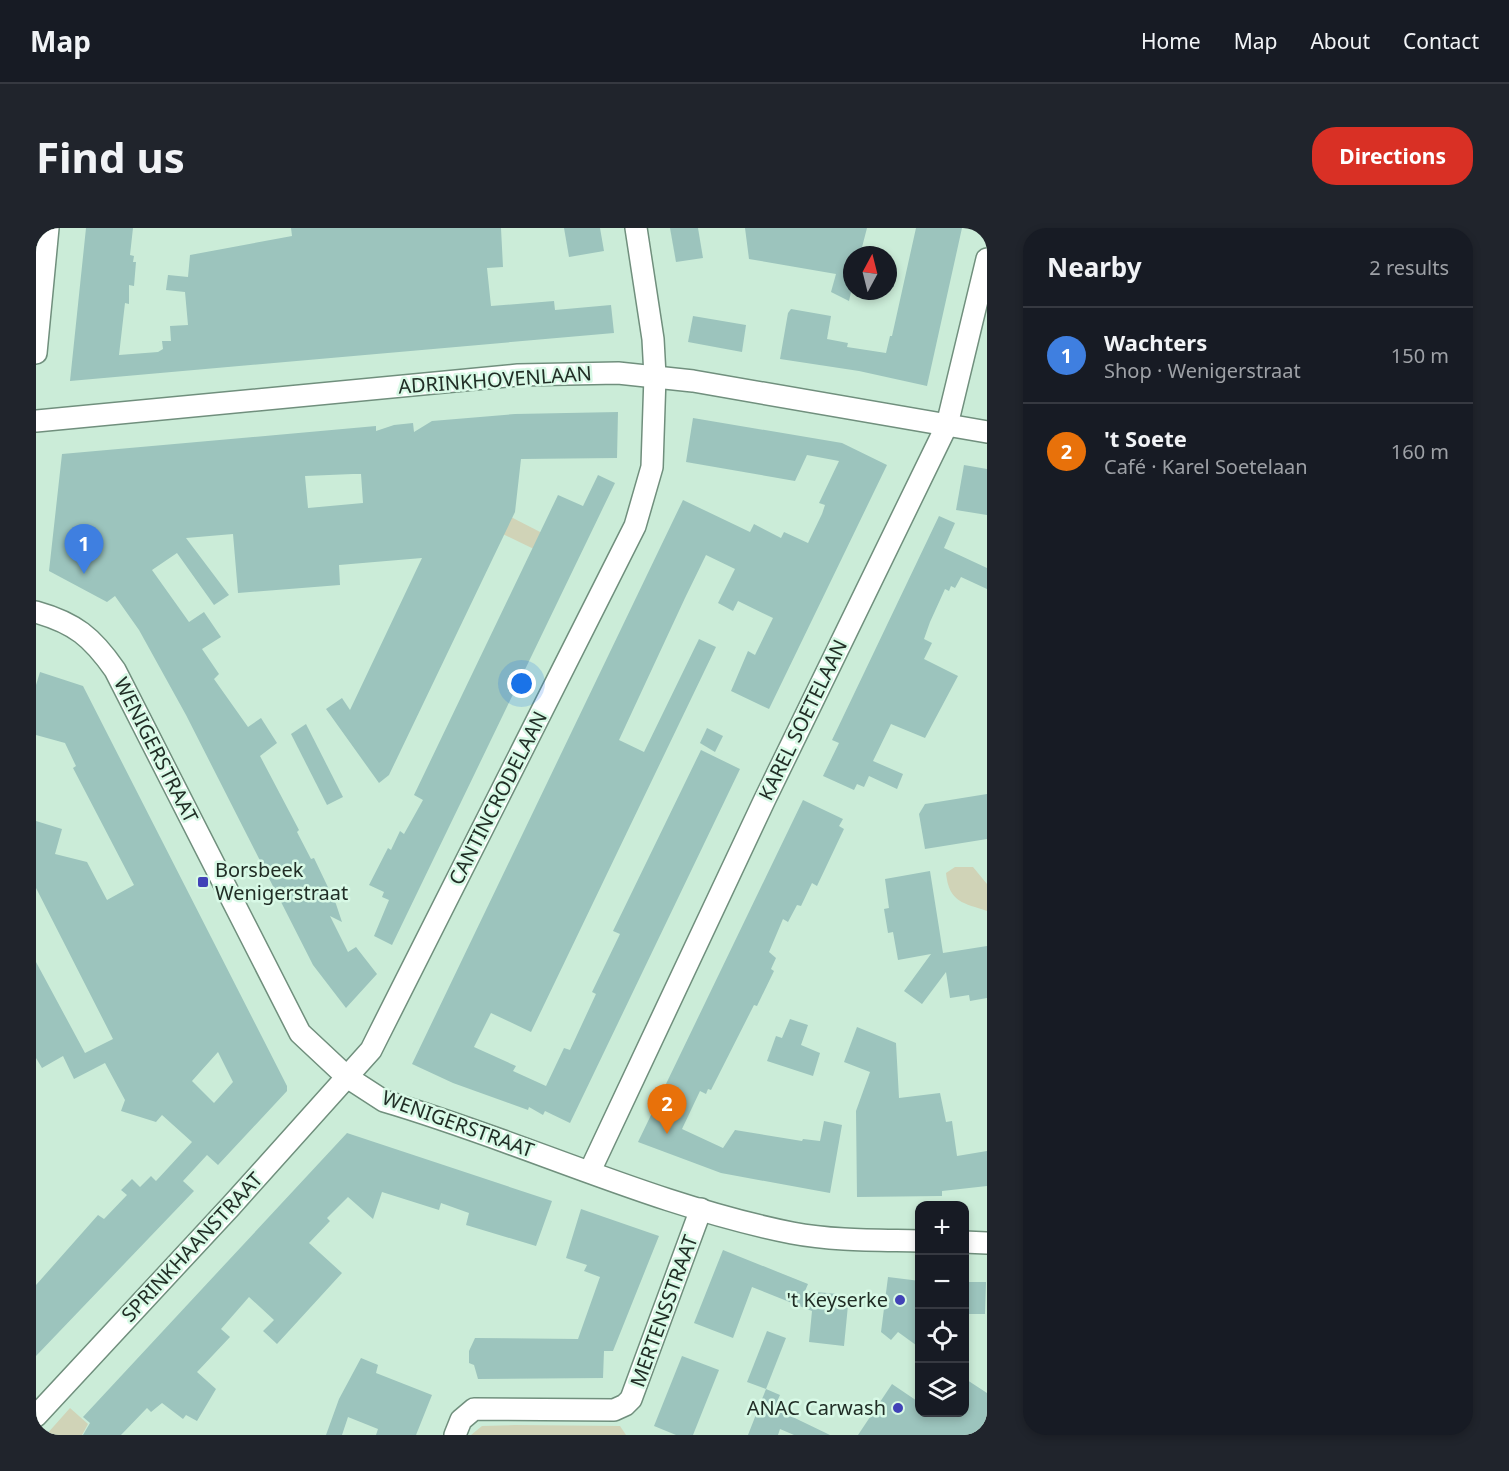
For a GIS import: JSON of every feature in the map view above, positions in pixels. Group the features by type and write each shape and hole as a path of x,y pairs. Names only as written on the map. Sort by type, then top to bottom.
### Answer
{"street":[{"path":"36,353 48,228"},
{"name":"CANTINCRODELAAN","path":"347,1077 371,1050 635,526 652,467 655,376 653,339 636,228"},
{"name":"KAREL SOETELAAN","path":"590,1171 765,799 947,424 987,259"},
{"name":"ADRINKHOVENLAAN","path":"36,421 518,375 655,376 987,432"},
{"name":"WENIGERSTRAAT","path":"36,612 61,619 97,643 115,670 300,1033 347,1077 384,1101 701,1209 794,1233 836,1239 915,1241"},
{"name":"SPRINKHAANSTRAAT","path":"36,1416 347,1077"},
{"name":"MERTENSSTRAAT","path":"455,1435 461,1420 474,1409 614,1410 625,1405 631,1399 701,1209"},
{"path":"969,1242 987,1243"}],"green space":[{"path":"497,510 546,535 538,551 488,527"},
{"path":"955,867 973,867 987,884 987,911 965,903 954,896 950,890 946,873"},
{"path":"70,1408 88,1424 82,1435 46,1435"},
{"path":"482,1426 620,1426 626,1435 471,1435"}],"building":[{"path":"86,228 133,228 130,255 134,256 133,262 136,262 134,286 129,285 129,304 125,303 119,355 158,352 163,349 162,341 171,341 170,326 188,325 185,292 166,290 168,275 188,277 190,255 292,236 291,228 501,228 503,267 487,268 491,306 554,301 555,310 611,305 614,333 70,381"},
{"path":"564,228 600,228 604,251 569,257"},
{"path":"670,228 698,228 703,258 676,262"},
{"path":"745,228 867,228 862,246 843,246 843,298 831,292 836,274 749,259"},
{"path":"916,228 962,228 927,386 859,371 780,359 788,313 791,309 831,316 827,339 848,343 847,347 886,353 890,336 892,336"},
{"path":"693,316 746,325 742,352 688,342"},
{"path":"618,412 617,458 521,459 515,512 389,775 379,783 326,709 342,698 350,710 422,558 339,565 340,585 238,593 233,534 186,538 229,595 214,605 177,553 152,570 189,622 204,612 221,637 202,649 219,674 214,679 248,727 261,718 277,743 260,756 299,830 297,832 311,859 314,858 336,904 342,922 330,916 348,952 356,947 377,974 346,1008 313,965 186,715 139,630 115,596 107,602 49,571 62,454 376,426 376,431 394,425 413,423 414,432 432,421 515,414","holes":["361,474 363,503 308,508 305,476"]},
{"path":"693,418 842,443 887,465 769,709 731,691 748,651 755,655 773,618 738,601 733,611 718,603 735,569 706,555 685,598 619,740 644,752 699,639 716,647 531,1032 491,1013 474,1047 516,1066 513,1071 546,1086 564,1048 570,1050 596,994 592,992 620,934 613,931 701,750 740,769 570,1123 545,1111 543,1115 529,1107 528,1110 453,1083 412,1064 683,500 750,532 754,524 781,538 784,532 808,543 822,514 825,505 819,503 839,461 807,455 795,481 686,462"},
{"path":"964,465 987,469 987,515 956,510"},
{"path":"598,475 615,483 392,945 374,936 389,900 382,897 384,892 369,885 388,848 391,850 400,831 404,834 423,800 414,795 558,495 583,506"},
{"path":"939,516 955,523 944,548 987,568 987,589 961,577 955,588 951,586 949,591 945,589 930,622 924,639 932,643 924,659 958,676 925,738 891,724 873,761 903,774 897,789 869,776 864,787 857,784 854,790 823,776 839,743 832,740"},
{"path":"40,672 83,686 287,1086 287,1091 218,1165 207,1155 183,1181 194,1191 36,1356 36,1285 98,1215 104,1219 127,1195 121,1190 132,1179 140,1187 151,1176 156,1181 192,1142 162,1115 156,1122 121,1111 125,1100 105,1063 74,1079 63,1056 42,1068 36,1058 36,962 85,1053 113,1039 36,888 36,821 62,829 55,854 87,862 107,900 134,885 73,768 76,766 65,743 36,735 36,685","holes":["218,1052 233,1082 214,1103 192,1081"]},
{"path":"306,724 343,797 327,805 291,734"},
{"path":"707,728 723,736 715,752 700,743"},
{"path":"987,794 987,839 925,849 919,814 925,804"},
{"path":"803,800 843,819 839,826 844,829 817,886 812,883 801,906 797,905 788,922 783,919 769,952 776,958 771,969 774,971 711,1090 708,1089 706,1094 700,1091 682,1129 723,1148 735,1130 802,1141 803,1139 820,1141 824,1121 842,1125 830,1193 721,1173 638,1142"},
{"path":"930,871 943,953 987,946 987,998 970,1001 969,995 950,998 946,972 922,1004 904,991 931,954 898,960 893,932 888,933 884,909 889,908 885,879"},
{"path":"790,1019 808,1025 801,1045 820,1053 813,1076 767,1061 776,1036 782,1038"},
{"path":"857,1027 896,1043 899,1098 940,1093 946,1122 952,1121 957,1156 987,1151 987,1186 942,1191 942,1196 857,1197 856,1111 870,1072 844,1062"},
{"path":"347,1133 552,1201 536,1246 466,1225 469,1213 441,1203 439,1210 382,1192 373,1219 348,1197 327,1218 330,1221 309,1243 342,1273 277,1344 263,1331 274,1320 249,1297 221,1329 230,1337 197,1372 216,1389 197,1421 186,1415 183,1419 162,1403 151,1412 147,1408 121,1435 83,1435 90,1423 83,1417"},
{"path":"581,1209 659,1236 613,1351 604,1351 603,1378 478,1379 474,1365 469,1363 469,1351 475,1338 578,1339 600,1277 584,1271 587,1265 566,1258"},
{"path":"723,1250 808,1284 805,1291 849,1295 844,1346 809,1342 812,1311 752,1287 733,1338 694,1323"},
{"path":"888,1277 915,1280 915,1344 898,1332 891,1340 881,1332"},
{"path":"969,1282 986,1282 985,1314 969,1314"},
{"path":"767,1331 786,1338 766,1389 747,1382"},
{"path":"682,1356 719,1370 693,1435 676,1435 654,1426"},
{"path":"361,1358 378,1365 376,1373 432,1395 416,1435 376,1435 378,1429 348,1417 342,1435 326,1435 339,1399"},
{"name":"ANAC Carwash","path":"969,1381 987,1393 987,1435 858,1435 892,1384 915,1400 915,1417 969,1417"},
{"path":"766,1389 780,1395 774,1408 830,1435 794,1435 780,1429 778,1435 748,1435"}],"place":[{"name":"Wachters","path":"84,574"},
{"name":"Borsbeek Wenigerstraat","path":"203,882"},
{"name":"'t Soete","path":"667,1134"},
{"name":"'t Keyserke","path":"900,1300"},
{"name":"ANAC Carwash","path":"898,1408"}]}
